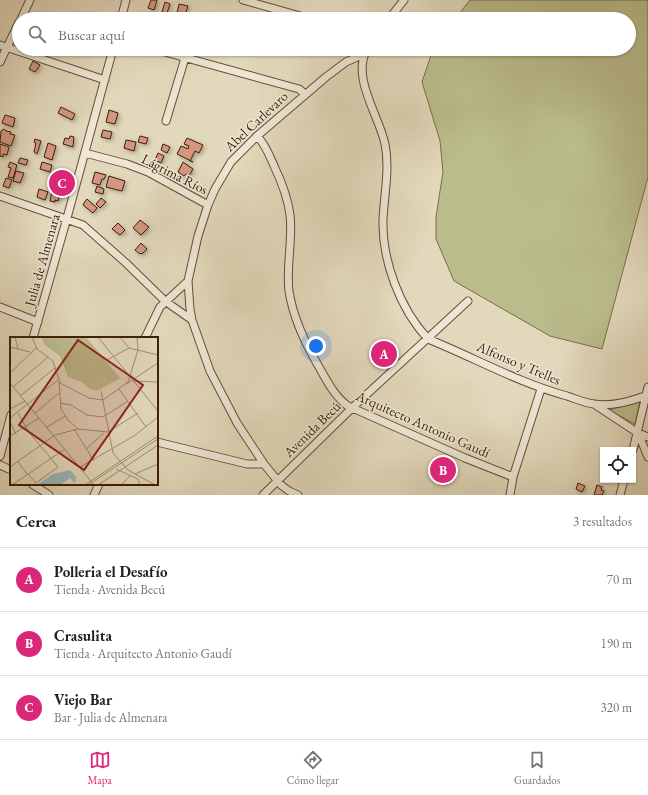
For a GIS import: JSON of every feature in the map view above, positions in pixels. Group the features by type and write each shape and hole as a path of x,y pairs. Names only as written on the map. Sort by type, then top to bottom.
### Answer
{"street":[{"path":"24,12 30,0"},
{"path":"123,12 126,0"},
{"path":"243,0 286,12"},
{"path":"395,12 404,0"},
{"path":"0,62 3,46 12,32"},
{"path":"33,56 105,80"},
{"name":"Julia de Almenara","path":"33,337 111,56"},
{"path":"178,56 299,89 305,94"},
{"name":"Abel Carlevaro","path":"298,495 281,485 264,464 237,423 210,372 192,320 188,281 198,236 208,205 215,189 231,162 257,136 305,94 346,62 356,56"},
{"path":"364,56 362,62 364,80 368,96 382,132 386,154 387,170 383,213 383,233 388,263 400,295 418,326 428,339"},
{"path":"166,121 185,58"},
{"name":"Arquitecto Antonio Gaudí","path":"257,136 266,148 281,181 287,200 290,222 289,290 298,326 312,355 332,388 342,401 352,408 465,458 514,477"},
{"name":"Lágrima Ríos","path":"85,153 127,164 148,172 208,205"},
{"path":"0,196 83,224 165,301 192,320"},
{"path":"145,337 160,307 188,281"},
{"name":"Avenida Becú","path":"263,495 352,408 468,301"},
{"path":"0,307 38,322"},
{"name":"Alfonso y Trelles","path":"428,339 541,389 594,404 609,404 647,396"},
{"path":"634,447 648,387"},
{"path":"510,495 514,477 541,389"},
{"path":"594,404 638,433 648,437"},
{"path":"0,456 10,419"},
{"path":"638,433 648,457"},
{"path":"158,442 247,464 264,464"},
{"path":"0,465 10,470"},
{"path":"620,495 623,483"},
{"path":"34,485 49,495"},
{"path":"94,495 99,485"}],"green space":[{"path":"470,0 648,0 648,177 602,349 550,336 454,281 436,239 436,217 443,172 440,141 422,82 431,56 636,56 636,12 461,12"},
{"path":"640,402 635,424 608,410"}],"building":[{"path":"151,0 157,0 154,10 148,8"},
{"path":"165,2 170,4 167,12 162,12"},
{"path":"179,4 188,6 186,12 177,12"},
{"path":"33,61 40,65 35,72 29,69"},
{"path":"61,107 75,114 72,120 58,113"},
{"path":"109,110 118,113 115,124 106,122"},
{"path":"5,115 15,118 13,127 2,123"},
{"path":"4,129 11,132 10,134 15,135 11,146 0,142 1,131"},
{"path":"103,130 112,132 110,139 101,137"},
{"path":"70,136 74,137 73,147 63,144 65,138 69,139"},
{"path":"140,136 148,138 146,144 138,142"},
{"path":"187,138 203,145 199,153 195,151 190,161 177,154 181,146 188,149 189,146 184,144"},
{"path":"35,139 41,141 37,154 34,152 36,143 34,142"},
{"path":"126,140 136,142 134,151 124,148"},
{"path":"48,143 56,146 52,160 44,157"},
{"path":"0,144 9,147 7,155 3,154 3,157 0,156"},
{"path":"163,144 170,147 167,153 161,150"},
{"path":"158,153 164,156 161,163 155,160"},
{"path":"20,158 28,160 26,165 18,163"},
{"path":"10,162 17,165 13,178 8,177 11,168 8,167"},
{"path":"42,162 52,165 50,172 40,169"},
{"path":"183,162 193,169 189,176 186,174 184,176 178,172"},
{"path":"16,171 24,173 20,183 13,181"},
{"path":"95,172 106,175 104,179 102,179 100,185 92,183"},
{"path":"109,176 125,181 122,191 106,187"},
{"path":"6,178 12,180 9,188 3,186"},
{"path":"56,180 63,182 61,187 54,185"},
{"path":"53,186 59,188 57,193 60,194 58,201 55,200 55,202 50,201"},
{"path":"97,186 104,189 103,194 95,192"},
{"path":"39,189 48,192 45,200 37,197"},
{"path":"101,198 106,202 100,208 96,204"},
{"path":"87,199 97,208 93,213 83,205"},
{"path":"140,220 149,227 141,235 133,228"},
{"path":"118,223 125,230 120,235 112,229"},
{"path":"141,243 147,249 140,254 135,250"},
{"path":"578,483 585,486 582,492 576,489"},
{"path":"597,485 602,487 601,490 604,491 602,495 594,495"}],"place":[{"name":"Viejo Bar","path":"62,183"},
{"name":"Polleria el Desafío","path":"384,354"},
{"name":"Crasulita","path":"443,470"}]}
